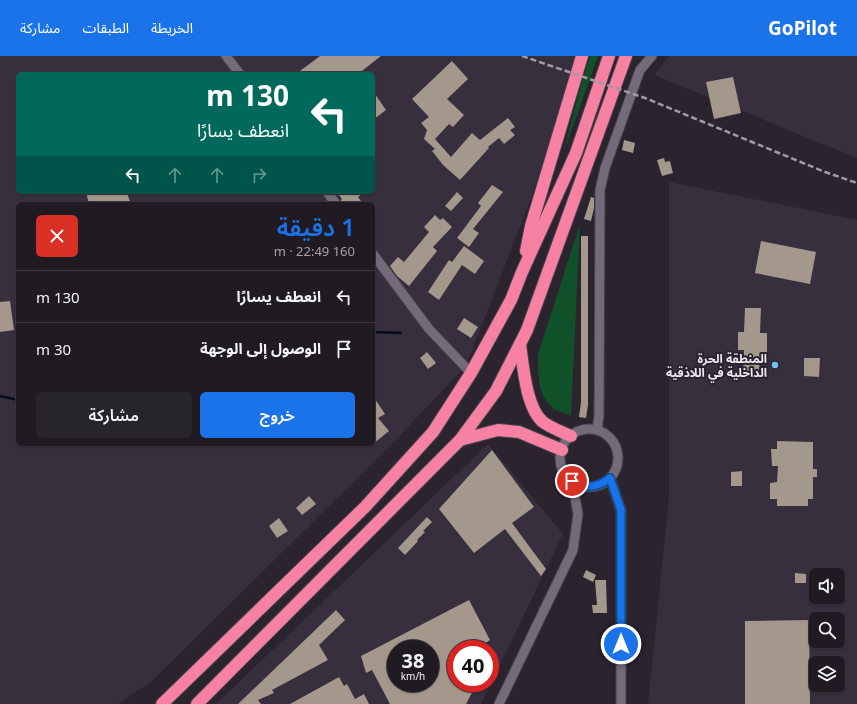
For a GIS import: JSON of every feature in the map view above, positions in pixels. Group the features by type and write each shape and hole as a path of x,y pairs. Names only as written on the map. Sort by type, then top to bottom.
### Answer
{"highway":[{"path":"522,272 531,226 582,56"},
{"path":"162,704 365,507 433,432 471,373 511,300 522,272 576,153 609,56"},
{"path":"196,704 460,440 496,391 527,330 626,56"},
{"path":"520,344 530,403 542,421 571,436"},
{"path":"460,440 498,430 519,432 562,450"}],"street":[{"path":"226,56 238,72"},
{"path":"597,430 600,190 605,168 640,70 652,56"},
{"path":"375,257 429,329 471,373"},
{"path":"584,430 597,430 612,440 616,447 618,465 610,478 604,484 587,487 579,485 566,475 562,467 562,450 571,436 584,430"},
{"path":"610,478 621,510 621,704"},
{"path":"499,704 572,550 578,514 572,481"}],"shaded area":[{"path":"0,56 581,56 530,201 466,366 389,447 152,681 118,704 0,704"},
{"path":"669,56 857,56 857,158 654,75"},
{"path":"669,182 857,220 857,704 648,704 669,497"},
{"path":"488,444 563,534 499,667 499,640 447,640 447,692 487,692 481,704 216,704"}],"green space":[{"path":"590,56 598,56 563,154 578,96"},
{"path":"580,224 571,416 557,411 544,397 540,383 538,354"}],"building":[{"path":"320,56 381,56 361,72 299,72"},
{"path":"452,61 468,79 447,99 464,115 453,127 449,124 435,139 451,157 472,133 480,140 508,118 515,127 510,130 515,135 504,144 499,138 488,147 489,148 460,180 443,165 432,151 435,149 424,139 427,130 421,123 429,117 412,99"},
{"path":"733,77 741,113 714,119 706,82"},
{"path":"375,94 386,110 375,118"},
{"path":"624,140 635,143 633,153 622,150"},
{"path":"664,158 665,162 670,161 673,173 662,176 657,160"},
{"path":"492,185 503,192 473,229 479,233 469,247 457,238 481,206 478,203"},
{"path":"457,192 463,198 451,211 445,206"},
{"path":"86,194 128,194 130,202 88,202"},
{"path":"338,194 362,194 358,197 362,202 342,202 342,199"},
{"path":"591,197 594,198 594,208 591,221 584,219"},
{"path":"435,215 440,220 443,218 452,227 433,247 437,251 409,286 397,276 390,266 398,257 404,262 429,232 424,227"},
{"path":"581,236 588,236 588,405 586,418 579,417 581,402"},
{"path":"761,241 816,252 810,284 755,273"},
{"path":"464,246 484,261 475,274 462,265 439,300 428,292 449,260 452,262"},
{"path":"10,301 14,330 0,332 0,302"},
{"path":"745,308 761,308 760,333 767,333 767,354 760,354 759,375 743,374 744,350 738,350 738,332 744,332"},
{"path":"464,318 478,327 471,338 457,329"},
{"path":"427,352 436,363 428,369 420,358"},
{"path":"804,358 820,358 819,377 804,376"},
{"path":"375,399 385,414 378,418 389,431 375,442"},
{"path":"777,441 813,442 813,469 817,469 817,477 813,477 813,499 808,499 808,506 777,506 777,499 770,499 770,483 777,482 778,466 772,466 771,449 777,449"},
{"path":"492,450 534,507 512,523 546,569 541,576 505,529 474,553 439,509"},
{"path":"742,471 742,486 731,486 731,472"},
{"path":"309,496 316,504 302,515 296,508"},
{"path":"427,517 432,522 423,531 425,532 405,555 398,548"},
{"path":"279,518 288,531 277,538 269,526"},
{"path":"586,570 596,575 593,582 583,577"},
{"path":"795,573 806,574 806,583 795,583"},
{"path":"595,580 606,580 607,613 593,613 592,605 597,605"},
{"path":"469,600 490,640 447,640 447,692 472,692 466,704 390,704 372,670 366,673 361,656 387,643 387,692 439,692 439,640 392,640"},
{"path":"336,610 345,620 319,645 328,660 272,690 274,693 258,700 261,704 238,704"},
{"path":"809,620 810,704 745,704 745,621"},
{"path":"339,677 344,686 347,684 355,699 364,694 369,704 290,704"}],"waterway":[{"path":"375,332 401,333"},
{"path":"0,396 16,400"}],"railway":[{"path":"522,56 645,98 825,172 857,183"}],"place":[{"name":"المنطقة الحرة الداخلية في اللاذقية","path":"775,365"}],"route":[{"path":"572,481 587,487 604,484 610,478 621,510 621,644"}]}
